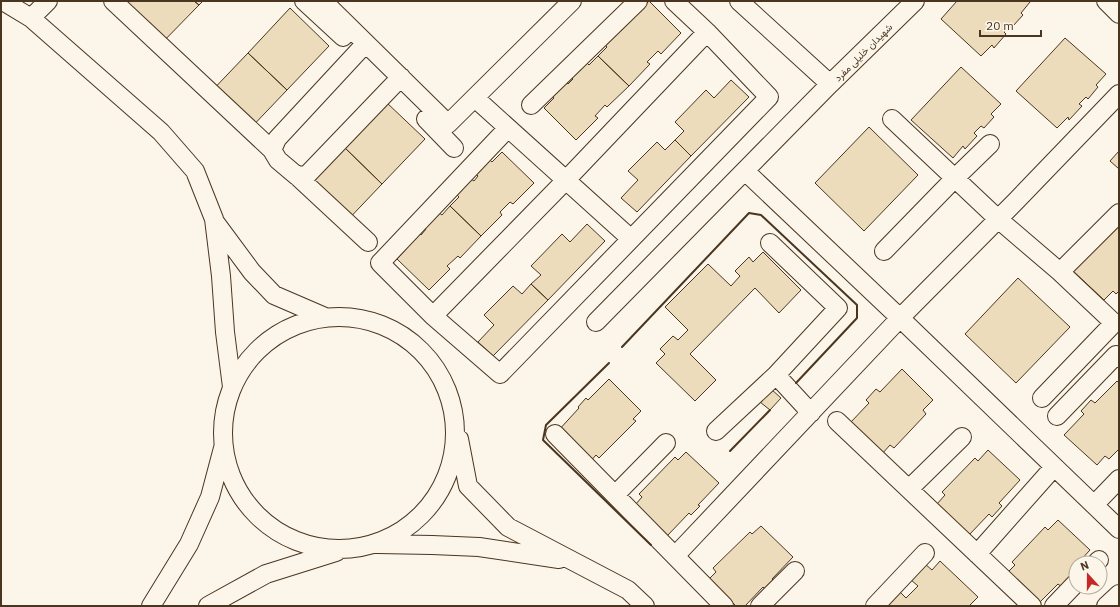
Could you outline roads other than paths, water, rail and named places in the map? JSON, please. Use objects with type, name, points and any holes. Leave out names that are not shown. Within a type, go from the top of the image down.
[{"type":"street","points":[[3,1],[31,18],[161,132],[195,171],[214,219],[252,272],[274,295],[325,317]]},
{"type":"street","points":[[31,18],[48,1]]},
{"type":"street","points":[[113,1],[272,150],[278,160],[368,242]]},
{"type":"street","points":[[304,1],[363,47]]},
{"type":"street","points":[[323,1],[363,47],[397,81],[454,148]]},
{"type":"street","points":[[397,81],[448,124],[572,1]]},
{"type":"street","points":[[531,106],[638,1]]},
{"type":"street","points":[[508,128],[380,263],[433,316],[500,374],[630,238],[769,97],[707,32],[674,1]]},
{"type":"street","name":"شهیدان خلیلی مفرد","points":[[739,1],[830,84],[915,1]]},
{"type":"street","points":[[1106,1],[1119,14]]},
{"type":"street","points":[[433,316],[566,180],[707,32]]},
{"type":"street","points":[[272,150],[277,139],[363,47]]},
{"type":"street","points":[[297,176],[308,175],[397,81]]},
{"type":"street","points":[[596,322],[830,84]]},
{"type":"street","points":[[675,556],[900,318],[1119,94]]},
{"type":"street","points":[[475,98],[630,238]]},
{"type":"street","points":[[892,119],[998,219],[1060,272],[1114,323],[1042,398]]},
{"type":"street","points":[[884,251],[990,144]]},
{"type":"street","points":[[745,172],[900,318],[1119,529]]},
{"type":"street","points":[[1060,272],[1119,213]]},
{"type":"street","points":[[214,219],[232,387]]},
{"type":"street","points":[[716,431],[776,375],[838,308],[770,243]]},
{"type":"street","points":[[344,550],[315,547],[287,538],[263,522],[244,501],[230,475],[223,447],[223,417],[232,387],[247,362],[269,340],[296,325],[325,317],[361,318],[396,331],[419,348],[445,383],[455,418],[468,486],[508,526],[628,590],[645,606]]},
{"type":"street","points":[[1057,416],[1116,355],[1119,358]]},
{"type":"street","points":[[776,375],[811,413]]},
{"type":"street","points":[[373,544],[403,531],[427,509],[445,482],[455,450],[455,418]]},
{"type":"street","points":[[837,422],[1032,606]]},
{"type":"street","points":[[555,434],[724,606]]},
{"type":"street","points":[[909,489],[962,437]]},
{"type":"street","points":[[615,495],[666,443]]},
{"type":"street","points":[[151,606],[189,544],[210,498],[223,447]]},
{"type":"street","points":[[977,554],[1054,467]]},
{"type":"street","points":[[1094,505],[1119,479]]},
{"type":"street","points":[[208,606],[266,574],[344,550],[373,544],[432,544],[479,547],[572,560]]},
{"type":"street","points":[[875,606],[924,553]]},
{"type":"street","points":[[760,606],[794,571]]},
{"type":"street","points":[[1054,606],[1068,591]]},
{"type":"street","points":[[1106,606],[1119,594]]}]
